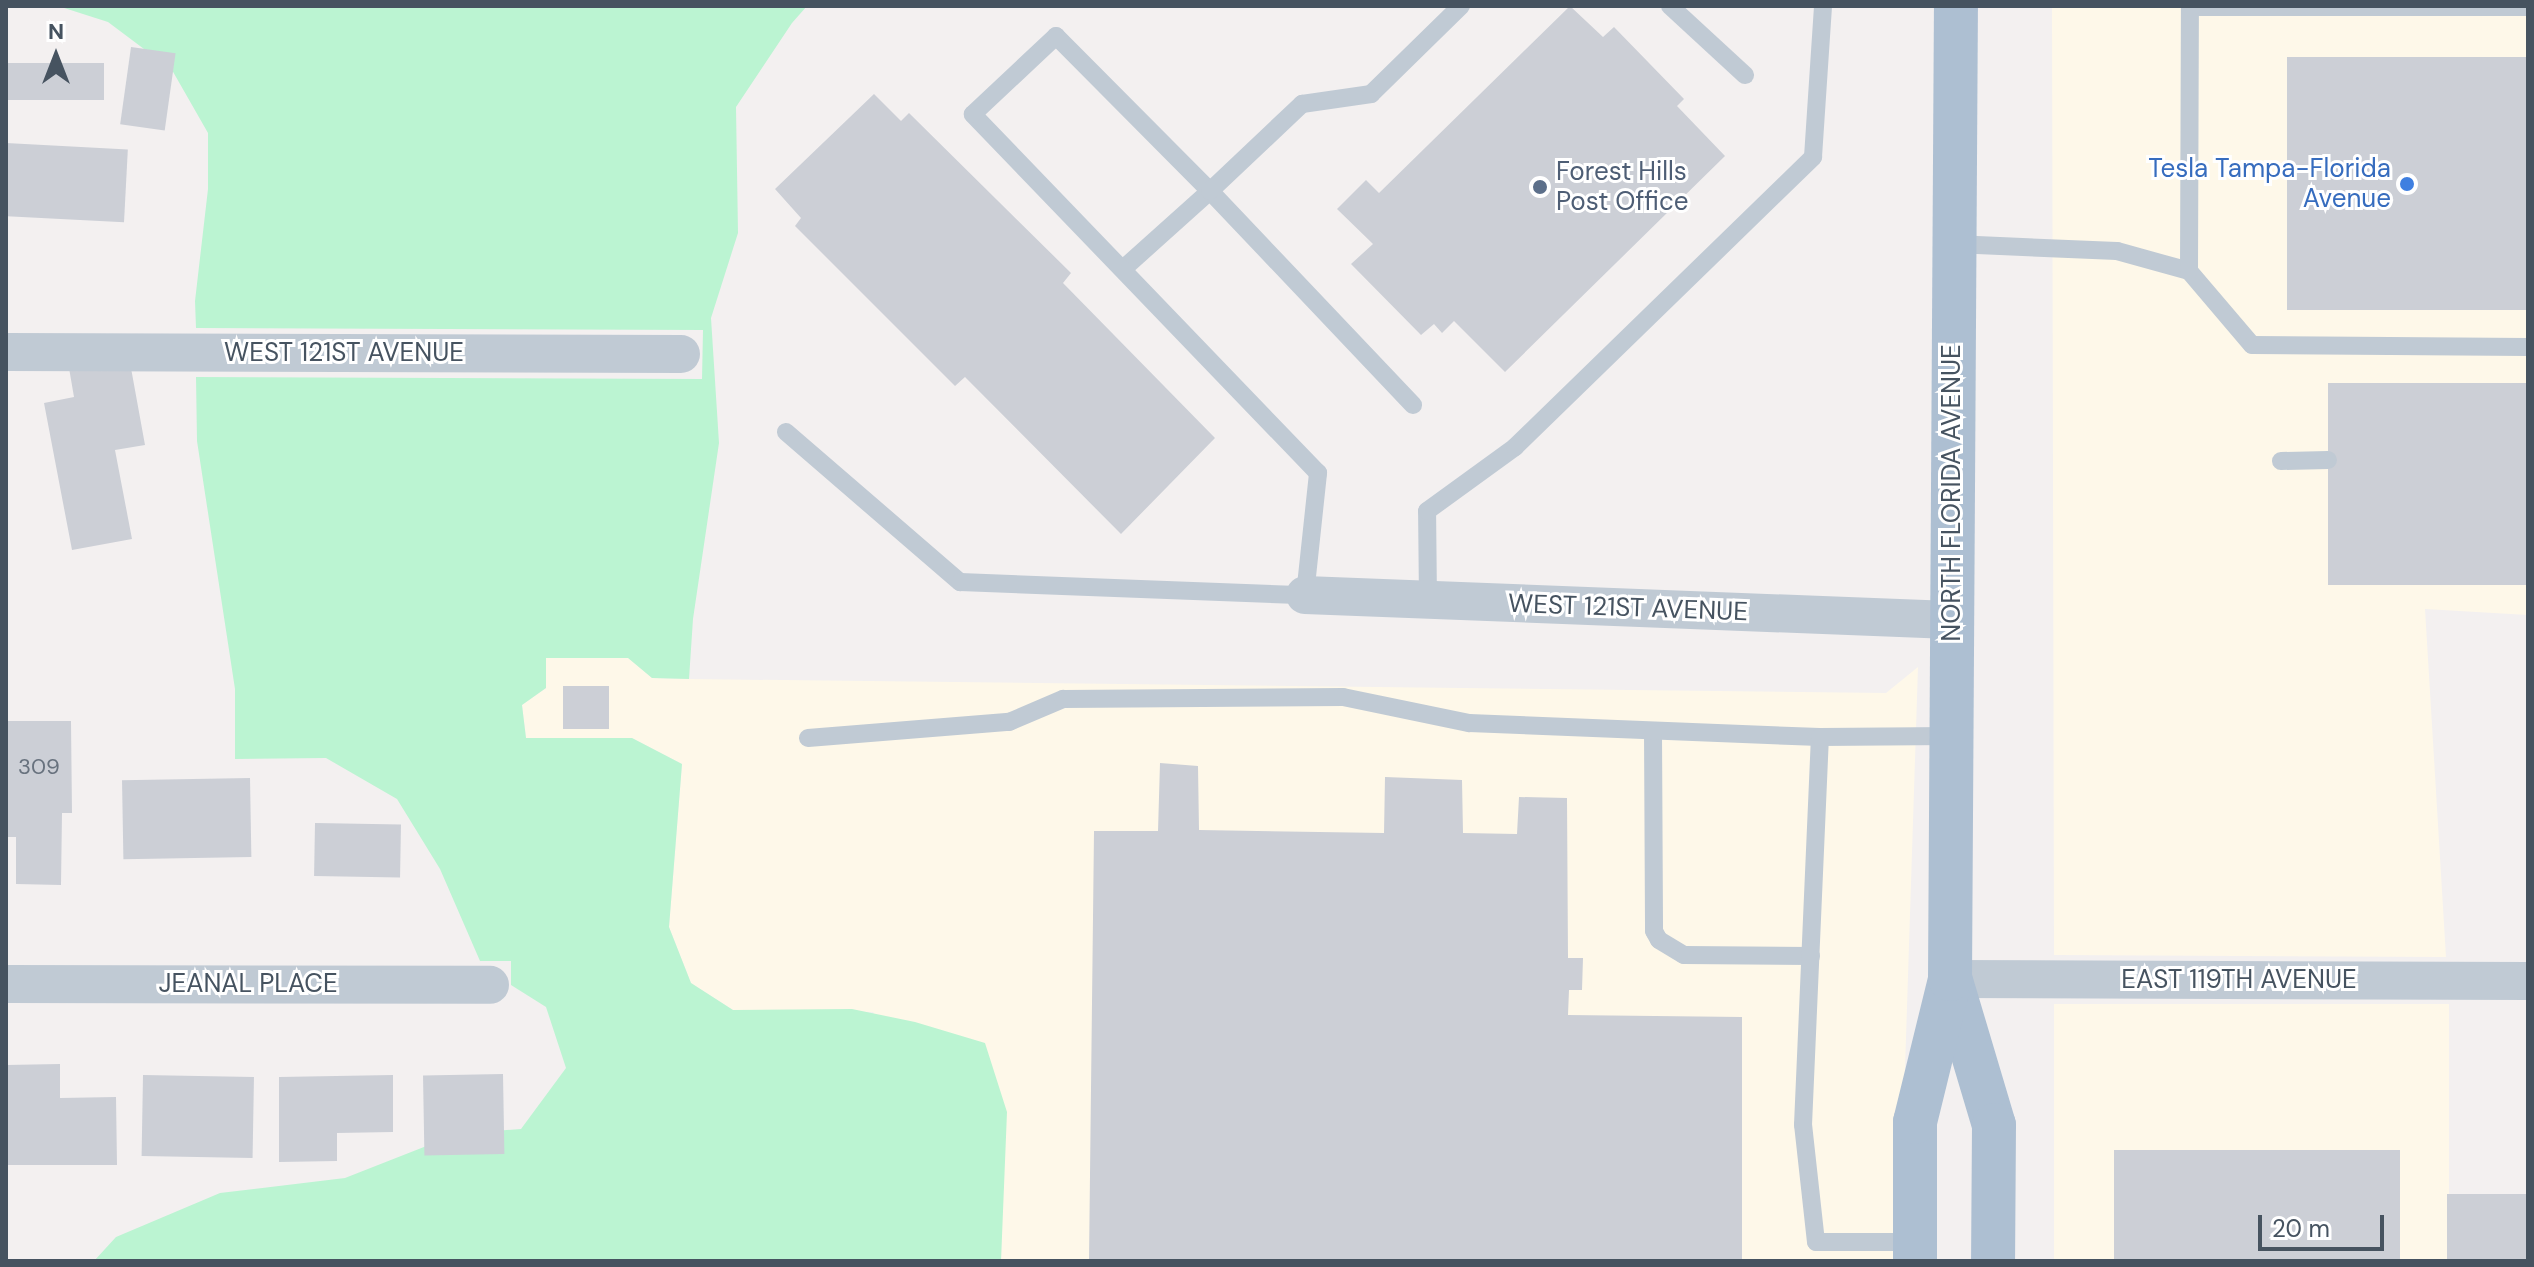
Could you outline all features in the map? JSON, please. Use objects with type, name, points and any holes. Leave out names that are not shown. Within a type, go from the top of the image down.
[{"type":"main road","name":"NORTH FLORIDA AVENUE","points":[[1915,1252],[1915,1122],[1950,979],[1956,6]]},
{"type":"main road","name":"NORTH FLORIDA AVENUE","points":[[1950,979],[1994,1125],[1993,1261]]},
{"type":"street","name":"WEST 121ST AVENUE","points":[[6,352],[681,354]]},
{"type":"street","name":"WEST 121ST AVENUE","points":[[1305,595],[1951,620]]},
{"type":"street","name":"EAST 119TH AVENUE","points":[[1950,979],[2528,981]]},
{"type":"street","name":"JEANAL PLACE","points":[[6,984],[490,985]]},
{"type":"lane","points":[[1123,269],[1302,104],[1371,94],[1461,6]]},
{"type":"lane","points":[[1670,6],[1745,75]]},
{"type":"lane","points":[[1428,600],[1427,511],[1515,447],[1813,157],[1823,6]]},
{"type":"lane","points":[[2189,271],[2190,7],[2528,7]]},
{"type":"lane","points":[[786,432],[960,582],[1305,595],[1318,473],[973,114],[1056,36],[1210,191],[1413,405]]},
{"type":"lane","points":[[1954,244],[2117,251],[2189,271],[2252,345],[2528,347]]},
{"type":"lane","points":[[2281,461],[2328,460]]},
{"type":"lane","points":[[808,738],[1009,722],[1063,699],[1327,697],[1469,723],[1820,737],[1950,736]]},
{"type":"lane","points":[[1653,732],[1654,931],[1659,940],[1684,955],[1811,956]]},
{"type":"lane","points":[[1820,737],[1803,1125],[1816,1242],[1915,1252]]},
{"type":"shaded area","points":[[2052,6],[2528,6],[2528,615],[2425,609],[2446,957],[2054,955]]},
{"type":"shaded area","points":[[546,658],[629,658],[652,678],[689,679],[1886,693],[1918,667],[1905,1069],[1894,1261],[1001,1261],[1002,1210],[873,1012],[733,1010],[691,983],[669,927],[682,764],[632,738],[526,738],[522,705],[546,688]]},
{"type":"shaded area","points":[[2054,1004],[2449,1004],[2449,1261],[2054,1261]]},
{"type":"green space","points":[[58,6],[807,6],[792,23],[736,107],[738,233],[711,318],[719,443],[693,619],[689,679],[652,678],[628,658],[546,658],[546,688],[522,705],[526,738],[632,738],[682,764],[669,927],[691,983],[733,1010],[852,1009],[915,1022],[985,1043],[1007,1112],[1001,1261],[94,1261],[116,1237],[220,1193],[345,1178],[457,1134],[521,1129],[566,1068],[546,1007],[511,985],[511,961],[480,961],[440,869],[397,799],[326,758],[235,759],[235,689],[197,441],[196,377],[702,379],[703,330],[196,328],[195,301],[208,189],[208,133],[172,70],[108,22]]},
{"type":"building","name":"Forest Hills Post Office","points":[[1570,6],[1603,37],[1614,27],[1684,99],[1677,106],[1725,156],[1505,372],[1454,321],[1442,333],[1434,324],[1421,335],[1351,264],[1373,244],[1337,209],[1366,180],[1379,193]]},
{"type":"building","points":[[131,47],[176,53],[165,131],[120,124]]},
{"type":"building","name":"Tesla Tampa-Florida Avenue","points":[[2287,57],[2528,57],[2528,310],[2287,310]]},
{"type":"building","points":[[6,63],[104,63],[104,100],[6,100]]},
{"type":"building","points":[[874,94],[901,121],[909,113],[1071,273],[1063,283],[1215,438],[1121,534],[965,377],[955,386],[795,226],[801,218],[775,189]]},
{"type":"building","points":[[6,143],[128,149],[124,222],[6,216]]},
{"type":"building","points":[[129,357],[145,445],[115,450],[132,539],[72,550],[44,403],[74,397],[69,368]]},
{"type":"building","points":[[2328,383],[2528,383],[2528,585],[2328,585]]},
{"type":"building","points":[[563,686],[609,686],[609,729],[563,729]]},
{"type":"building","points":[[6,721],[71,721],[72,813],[62,813],[61,885],[16,884],[16,837],[6,837]]},
{"type":"building","points":[[1160,763],[1198,766],[1199,830],[1384,833],[1385,777],[1462,780],[1463,833],[1517,834],[1519,797],[1567,798],[1568,958],[1583,958],[1582,990],[1569,990],[1568,1015],[1742,1017],[1742,1261],[1089,1261],[1094,831],[1158,831]]},
{"type":"building","points":[[250,778],[251,857],[123,859],[122,780]]},
{"type":"building","points":[[315,823],[401,825],[400,877],[314,876]]},
{"type":"building","points":[[60,1064],[60,1098],[116,1097],[117,1165],[6,1165],[6,1065]]},
{"type":"building","points":[[503,1074],[504,1154],[424,1155],[423,1075]]},
{"type":"building","points":[[143,1075],[254,1077],[253,1158],[142,1156]]},
{"type":"building","points":[[393,1075],[393,1132],[337,1133],[337,1161],[279,1162],[279,1077]]},
{"type":"building","points":[[2114,1150],[2400,1150],[2400,1261],[2114,1261]]},
{"type":"building","points":[[2447,1194],[2528,1194],[2528,1261],[2447,1261]]},
{"type":"place","name":"Tesla Tampa-Florida Avenue","points":[[2407,184]]},
{"type":"place","name":"Forest Hills Post Office","points":[[1540,187]]}]
